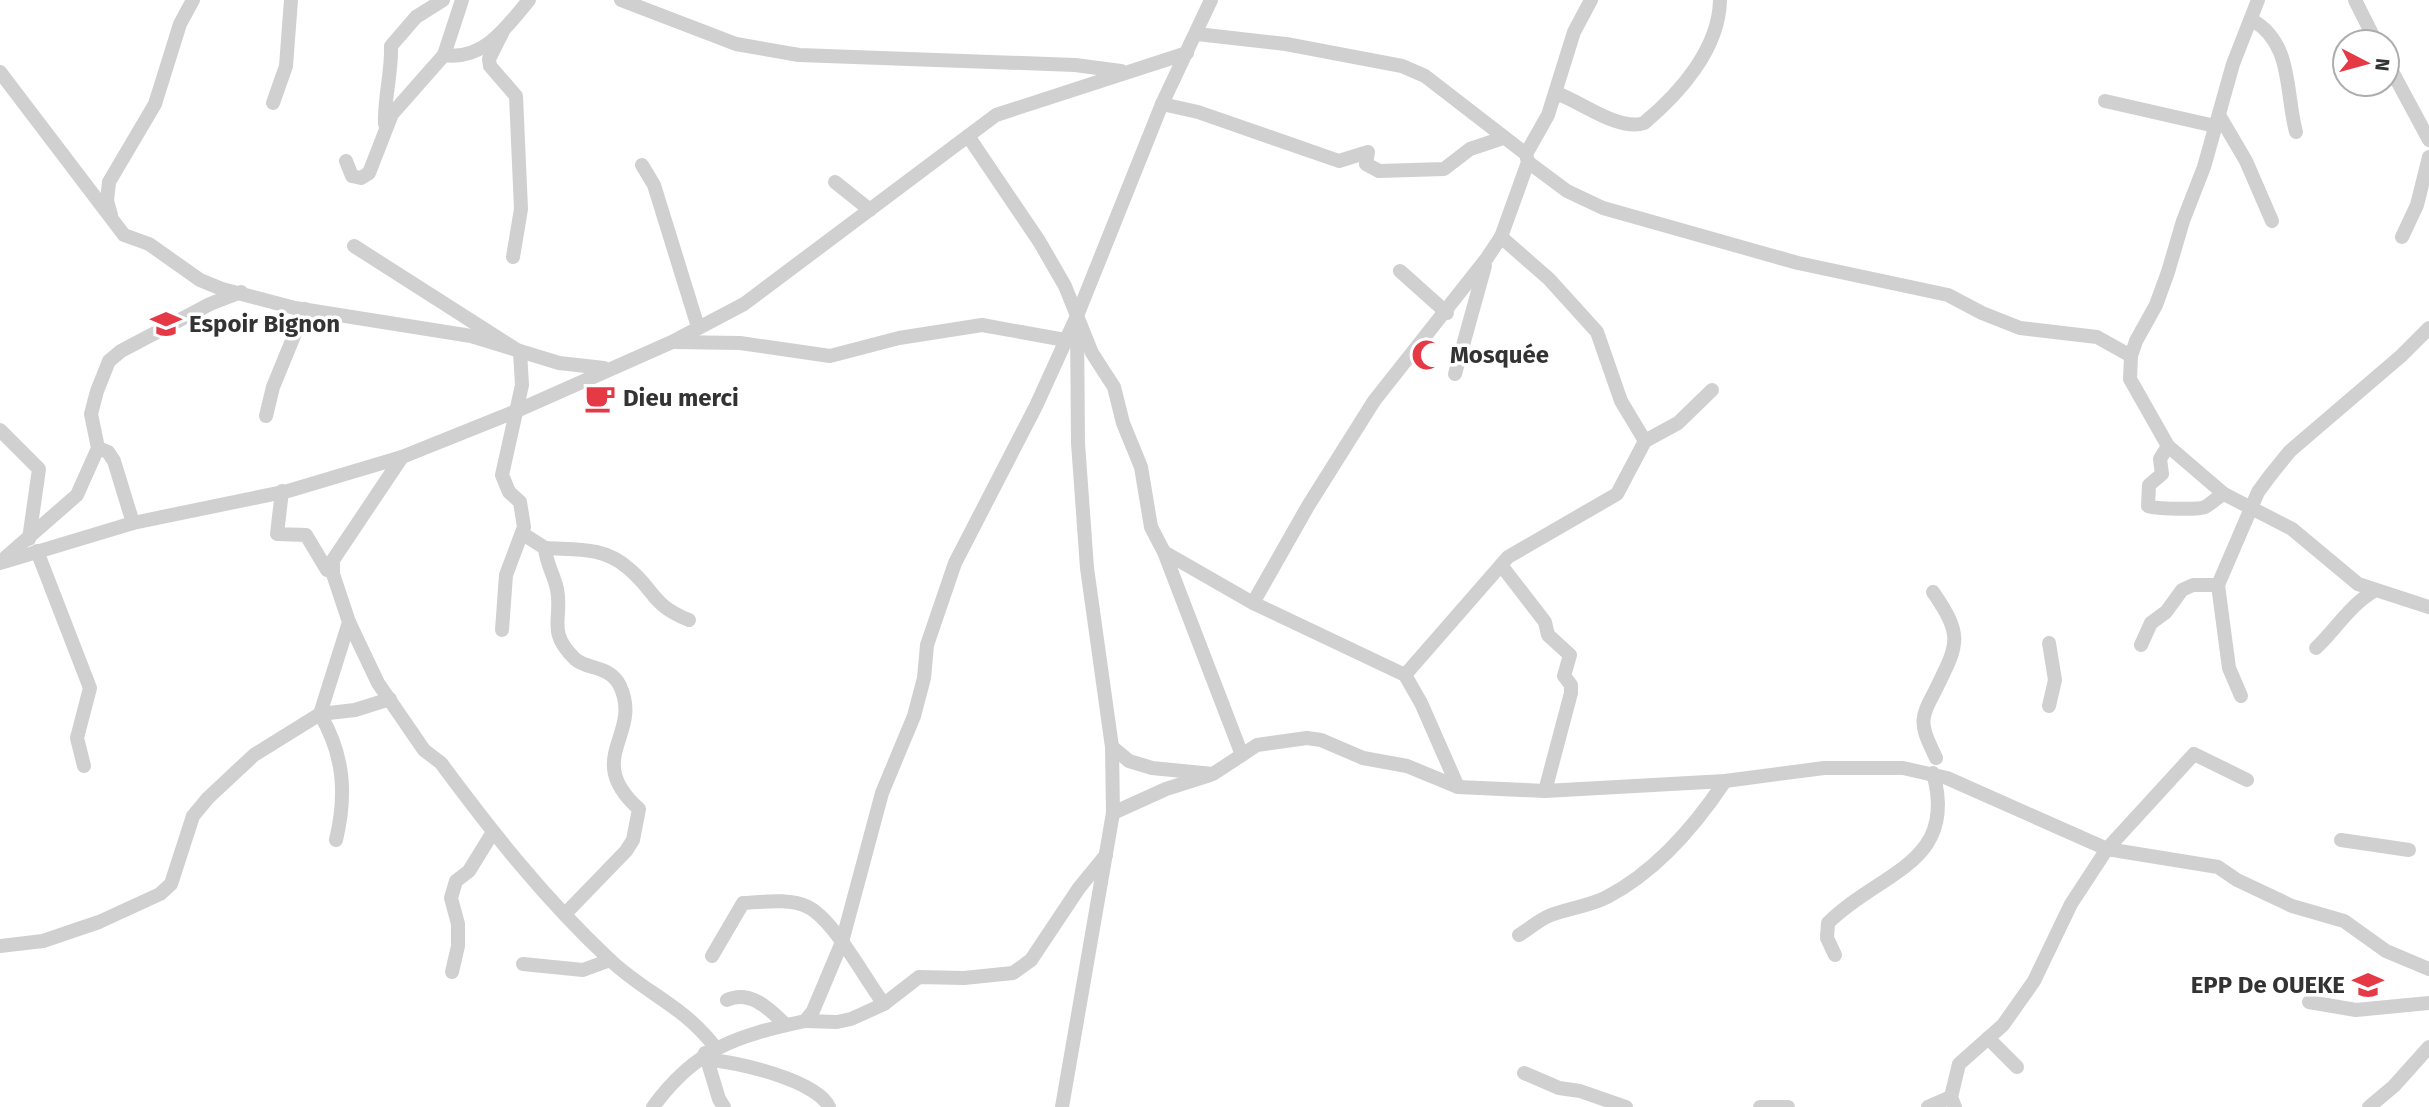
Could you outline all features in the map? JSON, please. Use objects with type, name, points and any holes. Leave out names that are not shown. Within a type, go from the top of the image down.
[{"type":"street","points":[[124,235],[107,201],[109,183],[155,104],[180,23],[193,0]]},
{"type":"street","points":[[273,103],[286,66],[291,0]]},
{"type":"street","points":[[346,161],[352,176],[361,178],[369,173],[380,151],[385,128],[386,90],[392,70],[391,47],[416,17],[443,0]]},
{"type":"street","points":[[385,128],[392,114],[444,55],[462,0]]},
{"type":"street","points":[[513,257],[522,209],[516,96],[490,66],[489,59],[503,31],[529,0]]},
{"type":"street","points":[[621,0],[736,44],[799,55],[1074,65],[1125,71]]},
{"type":"street","points":[[660,0],[665,18]]},
{"type":"street","points":[[805,1021],[813,1011],[842,942],[882,793],[914,716],[924,678],[927,645],[955,563],[1036,406],[1077,316],[1162,104],[1211,0]]},
{"type":"street","points":[[1548,115],[1574,32],[1591,0]]},
{"type":"street","points":[[1253,603],[1308,506],[1374,401],[1447,313],[1501,237],[1527,158],[1556,93],[1577,100],[1614,122],[1634,125],[1644,123],[1694,72],[1716,27],[1720,0]]},
{"type":"street","points":[[2258,0],[2233,64],[2168,272],[2131,356],[2130,379],[2168,446],[2224,494],[2292,529],[2342,572],[2374,591],[2429,607]]},
{"type":"street","points":[[2356,0],[2369,28]]},
{"type":"street","points":[[2252,20],[2263,26],[2280,47],[2296,132]]},
{"type":"street","points":[[444,55],[467,56],[503,31]]},
{"type":"street","points":[[1197,34],[1286,44],[1402,66],[1425,76],[1567,191],[1632,218],[1722,239],[1798,263],[1948,295],[1982,313],[2020,328],[2046,333],[2077,332],[2097,337],[2131,356]]},
{"type":"street","points":[[0,562],[33,545],[282,491],[402,457],[514,412],[607,368],[672,342],[762,291],[996,115],[1187,53]]},
{"type":"street","points":[[0,72],[124,235],[149,244],[200,280],[222,289],[305,309],[471,336],[520,352],[582,367],[607,368]]},
{"type":"street","points":[[2401,88],[2429,140]]},
{"type":"street","points":[[2105,101],[2217,120],[2246,161],[2272,221]]},
{"type":"street","points":[[1162,104],[1198,112],[1339,161],[1368,152],[1366,164],[1379,171],[1444,169],[1470,149],[1503,138]]},
{"type":"street","points":[[968,136],[1039,241],[1065,286],[1092,353],[1114,387],[1123,423],[1141,467],[1152,527],[1164,551],[1242,755]]},
{"type":"street","points":[[2402,237],[2417,205],[2429,157]]},
{"type":"street","points":[[642,165],[654,185],[698,327]]},
{"type":"street","points":[[835,182],[870,209]]},
{"type":"street","points":[[1501,237],[1549,279],[1597,332],[1621,401],[1645,441]]},
{"type":"street","points":[[354,246],[520,352],[523,374],[502,475],[509,492],[520,502],[524,514],[523,534],[506,575],[502,630]]},
{"type":"street","points":[[1455,374],[1488,258]]},
{"type":"street","points":[[1400,271],[1447,313]]},
{"type":"street","points":[[33,545],[76,495],[99,448],[91,414],[109,361],[121,351],[209,304],[242,292]]},
{"type":"street","points":[[266,416],[273,387],[305,309]]},
{"type":"street","points":[[465,315],[471,336]]},
{"type":"street","points":[[1062,1107],[1090,938],[1109,851],[1113,813],[1112,747],[1087,568],[1078,443],[1077,316]]},
{"type":"street","points":[[672,342],[740,343],[830,356],[899,338],[982,325],[1065,340]]},
{"type":"street","points":[[2241,696],[2229,668],[2218,585],[2258,492],[2290,451],[2401,356],[2429,328]]},
{"type":"street","points":[[1405,675],[1501,565],[1518,550],[1594,510],[1617,494],[1645,441],[1678,424],[1712,390]]},
{"type":"street","points":[[0,430],[39,469],[33,545],[89,688],[78,738],[84,766]]},
{"type":"street","points":[[2168,446],[2160,459],[2162,474],[2149,485],[2148,506],[2156,510],[2206,507],[2224,494]]},
{"type":"street","points":[[99,448],[108,452],[114,461],[133,523]]},
{"type":"street","points":[[402,457],[333,560],[333,574],[349,622],[377,683],[424,750],[441,762],[493,832],[565,914],[610,960],[681,1010],[709,1053],[719,1099],[725,1107]]},
{"type":"street","points":[[282,491],[278,534],[306,535],[327,570]]},
{"type":"street","points":[[523,534],[545,548],[578,547],[619,562],[627,567],[663,608],[690,620]]},
{"type":"street","points":[[545,548],[558,592],[555,628],[562,642],[577,661],[599,667],[619,683],[625,706],[612,771],[620,792],[639,809],[639,823],[626,851],[565,914]]},
{"type":"street","points":[[1164,551],[1253,603],[1405,675],[1421,703],[1458,787]]},
{"type":"street","points":[[1501,565],[1545,622],[1548,635],[1570,655],[1564,676],[1571,685],[1572,693],[1545,791]]},
{"type":"street","points":[[2141,645],[2151,623],[2165,612],[2182,590],[2193,585],[2218,585]]},
{"type":"street","points":[[2316,648],[2339,626],[2356,601],[2374,591]]},
{"type":"street","points":[[1933,592],[1949,617],[1956,636],[1954,650],[1923,717],[1936,758]]},
{"type":"street","points":[[336,840],[344,801],[344,786],[333,737],[320,714],[349,622]]},
{"type":"street","points":[[2049,643],[2055,680],[2049,706]]},
{"type":"street","points":[[0,946],[43,941],[99,922],[160,894],[171,884],[193,816],[208,798],[254,755],[320,714],[355,710],[390,699]]},
{"type":"street","points":[[1113,813],[1166,789],[1213,774],[1256,746],[1307,738],[1321,740],[1363,758],[1407,766],[1458,787],[1545,791],[1726,781],[1824,768],[1903,768],[1933,773],[2107,849],[2218,867],[2237,880],[2291,906],[2344,921],[2386,951],[2429,968]]},
{"type":"street","points":[[1112,747],[1129,761],[1152,768],[1213,774]]},
{"type":"street","points":[[1928,1107],[1953,1102],[1959,1064],[2003,1025],[2034,981],[2071,904],[2107,849],[2194,754],[2247,780]]},
{"type":"street","points":[[1835,955],[1826,938],[1828,923],[1922,853],[1934,834],[1940,808],[1933,773]]},
{"type":"street","points":[[1519,935],[1549,916],[1605,898],[1625,887],[1672,848],[1699,819],[1726,781]]},
{"type":"street","points":[[452,972],[458,924],[451,898],[456,881],[469,871],[493,832]]},
{"type":"street","points":[[2341,840],[2409,850]]},
{"type":"street","points":[[653,1107],[683,1070],[709,1053],[786,1025],[805,1021],[837,1023],[884,1004],[919,977],[1013,973],[1025,965],[1109,851]]},
{"type":"street","points":[[712,956],[743,903],[793,902],[808,907],[842,942],[884,1004]]},
{"type":"street","points":[[523,964],[587,970],[610,960]]},
{"type":"street","points":[[727,1000],[740,996],[758,1001],[786,1025]]},
{"type":"street","points":[[2309,1003],[2356,1010],[2429,1003]]},
{"type":"street","points":[[1988,1038],[2017,1067]]},
{"type":"street","points":[[2369,1107],[2394,1086],[2429,1047]]},
{"type":"street","points":[[709,1053],[819,1093],[829,1107]]},
{"type":"street","points":[[1524,1073],[1559,1088],[1580,1091],[1626,1107]]},
{"type":"street","points":[[1760,1107],[1788,1107]]},
{"type":"place","name":"Espoir Bignon","points":[[166,324]]},
{"type":"place","name":"Mosquée","points":[[1427,355]]},
{"type":"place","name":"Dieu merci","points":[[600,398]]},
{"type":"place","name":"EPP De OUEKE","points":[[2368,985]]}]
